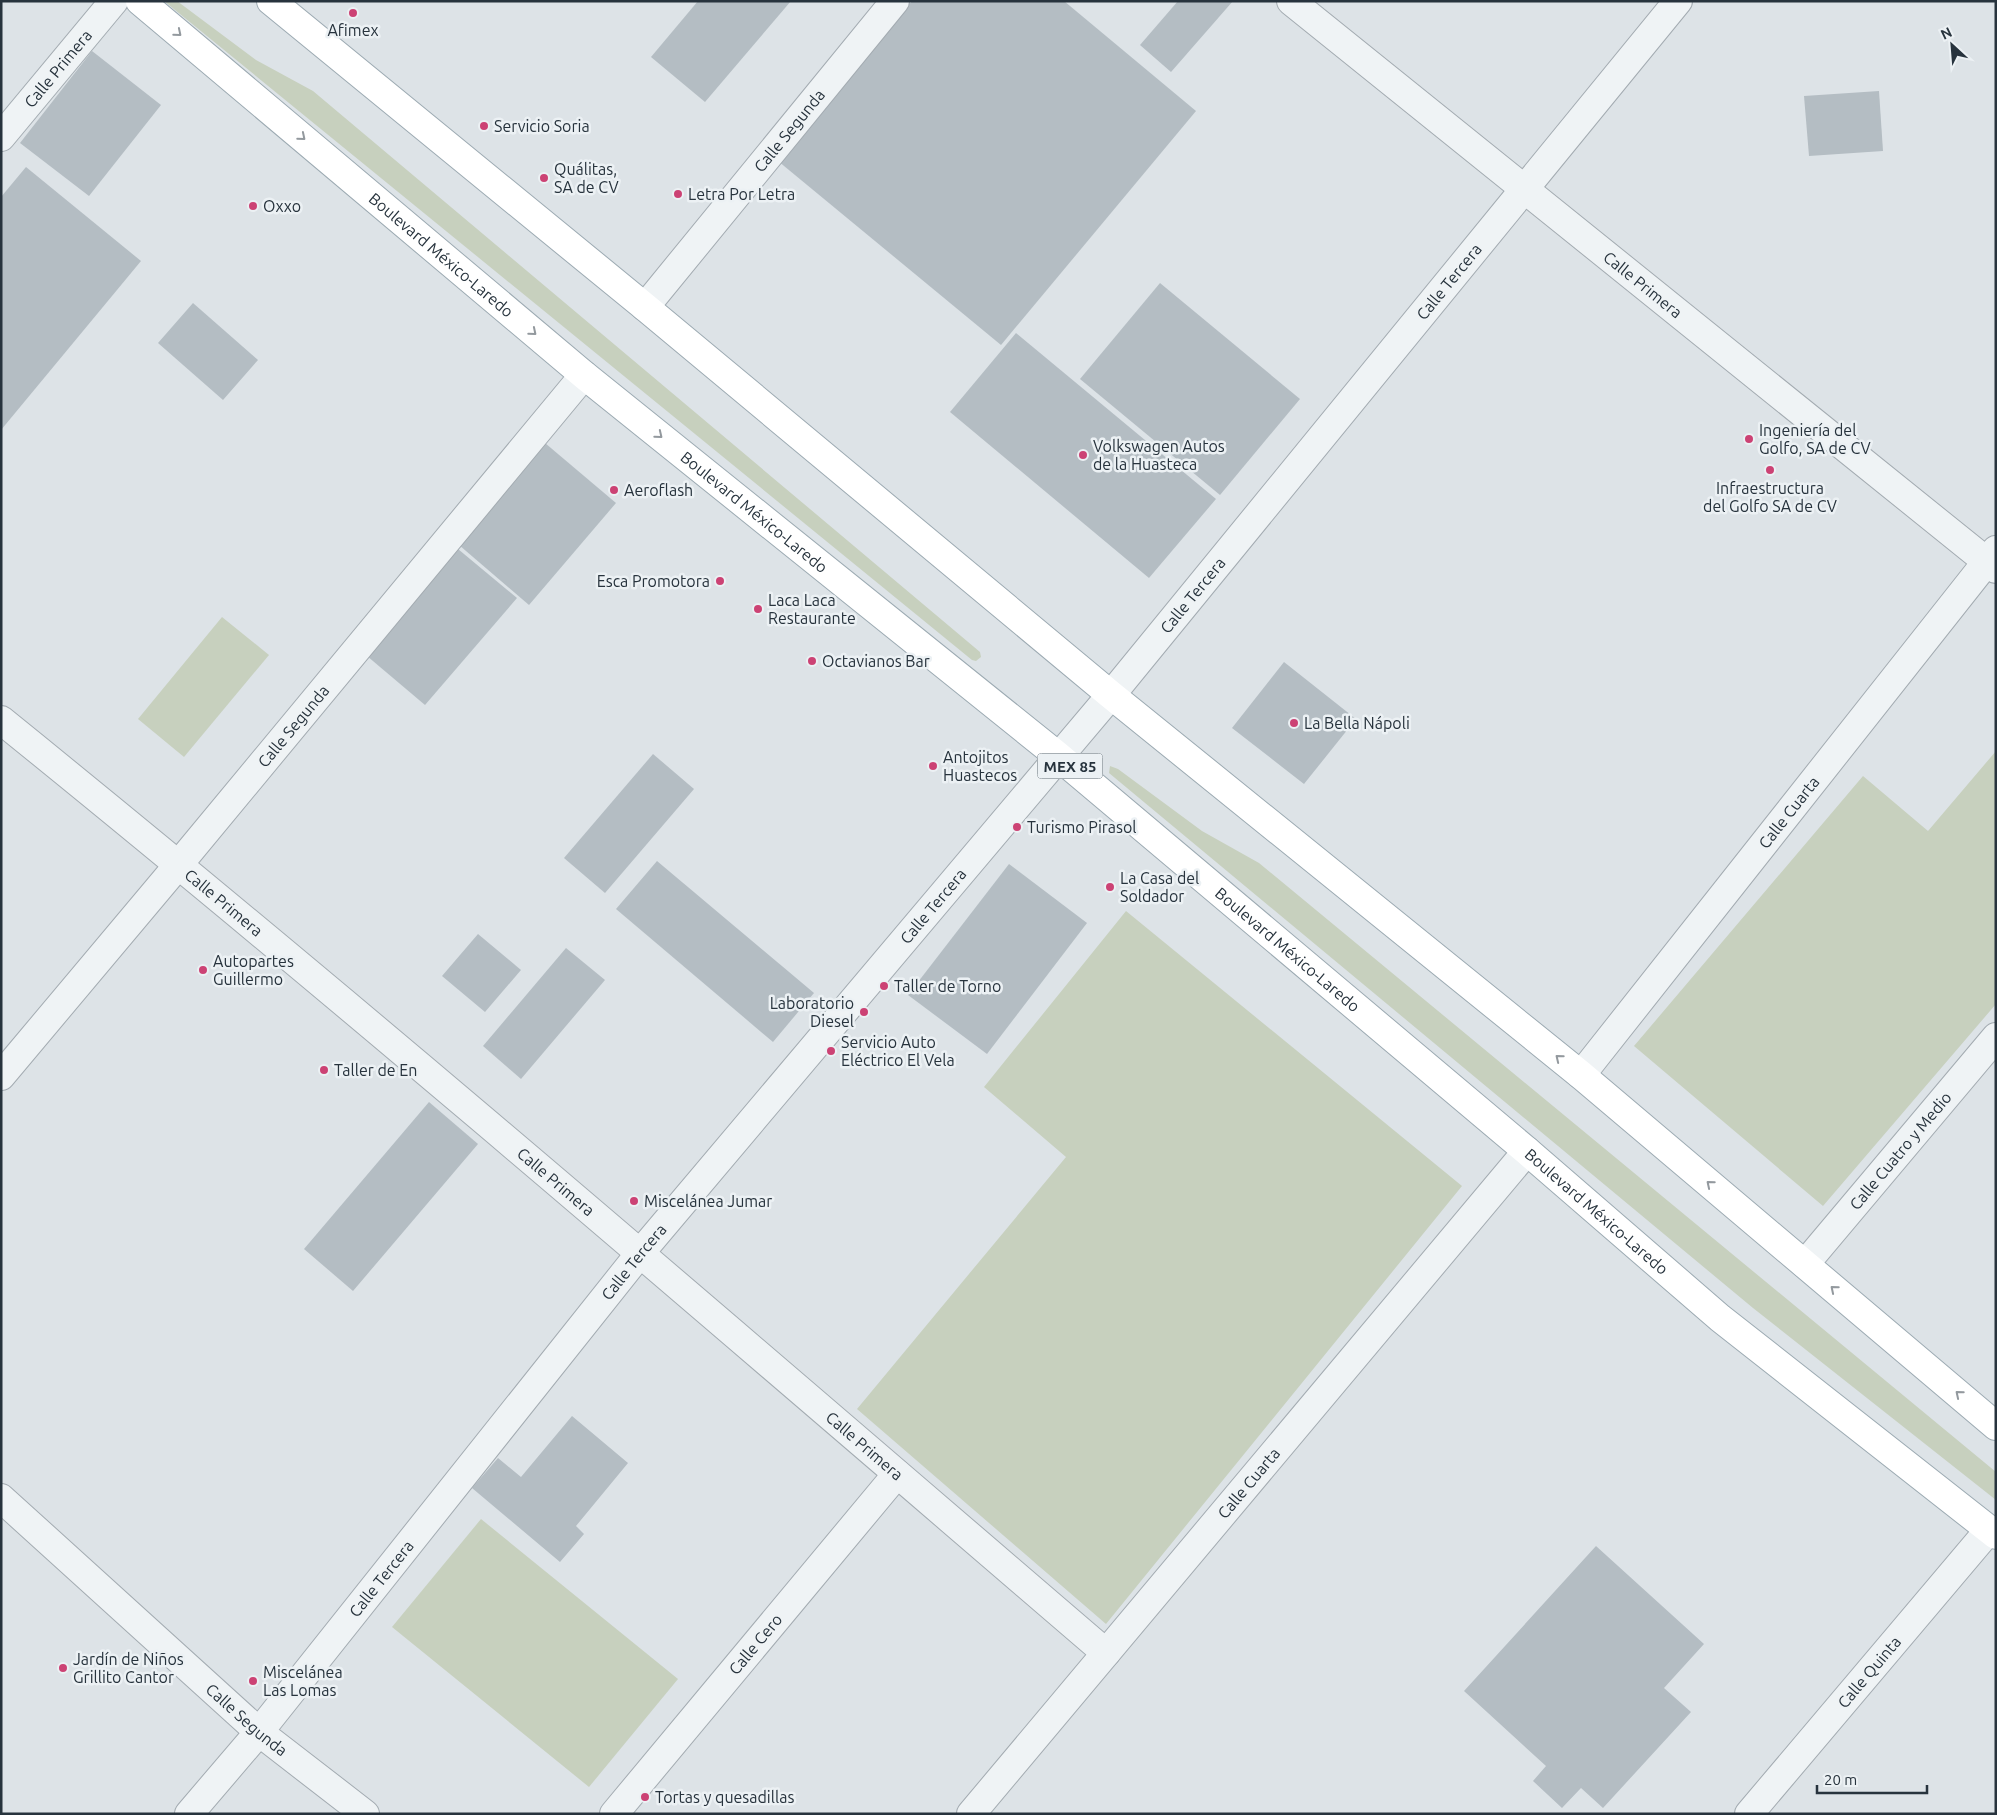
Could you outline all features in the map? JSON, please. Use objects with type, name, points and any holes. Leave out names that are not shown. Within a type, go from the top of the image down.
[{"type":"main road","name":"Boulevard México-Laredo","points":[[140,1],[584,375],[1058,756],[1527,1151],[1720,1318],[1992,1533]]},
{"type":"main road","points":[[270,1],[645,307],[1111,695],[1581,1075],[1996,1426]]},
{"type":"street","name":"Calle Primera","points":[[1,137],[114,1]]},
{"type":"street","name":"Calle Segunda","points":[[645,307],[895,1]]},
{"type":"street","name":"Calle Primera","points":[[1291,1],[1524,189],[1993,560]]},
{"type":"street","name":"Calle Tercera","points":[[189,1814],[259,1732],[641,1252],[1111,695],[1678,1]]},
{"type":"street","name":"Calle Segunda","points":[[1,1076],[584,375]]},
{"type":"street","name":"Calle Cuarta","points":[[1581,1075],[1993,560]]},
{"type":"street","name":"Calle Primera","points":[[1,720],[179,864],[641,1252],[1106,1652]]},
{"type":"street","name":"Calle Cuatro y Medio","points":[[1805,1264],[1996,1037]]},
{"type":"street","name":"Calle Cuarta","points":[[970,1814],[1527,1151]]},
{"type":"street","name":"Calle Cero","points":[[614,1814],[897,1474]]},
{"type":"street","name":"Calle Segunda","points":[[1,1498],[259,1732],[365,1814]]},
{"type":"street","name":"Calle Quinta","points":[[1749,1814],[1992,1533]]},
{"type":"green space","points":[[164,1],[177,1],[256,60],[313,91],[980,652],[981,657],[976,661],[972,660]]},
{"type":"green space","points":[[222,617],[269,655],[184,757],[138,719]]},
{"type":"green space","points":[[1996,751],[1996,1004],[1823,1206],[1634,1046],[1863,776],[1928,831]]},
{"type":"green space","points":[[1110,766],[1118,769],[1202,831],[1259,863],[1996,1472],[1996,1500],[1753,1308],[1109,773]]},
{"type":"green space","points":[[1126,911],[1462,1186],[1106,1624],[857,1409],[1066,1157],[984,1087]]},
{"type":"green space","points":[[481,1519],[678,1679],[589,1787],[392,1627]]},
{"type":"building","points":[[698,1],[791,1],[705,102],[651,57]]},
{"type":"building","points":[[912,1],[1064,1],[1196,111],[1001,345],[778,161]]},
{"type":"building","points":[[1178,1],[1233,1],[1171,72],[1140,45]]},
{"type":"building","points":[[92,51],[161,105],[89,196],[20,143]]},
{"type":"building","points":[[1879,91],[1883,151],[1809,156],[1804,96]]},
{"type":"building","points":[[26,167],[141,261],[1,430],[1,197]]},
{"type":"building","points":[[1160,283],[1300,399],[1220,495],[1080,379]]},
{"type":"building","points":[[193,303],[258,360],[223,400],[158,343]]},
{"type":"building","name":"Volkswagen Autos de la Huasteca","points":[[1016,333],[1216,499],[1149,578],[950,412]]},
{"type":"building","points":[[545,443],[616,503],[529,605],[459,545]]},
{"type":"building","points":[[458,549],[517,598],[425,705],[367,656]]},
{"type":"building","name":"La Bella Nápoli","points":[[1284,662],[1356,719],[1304,784],[1232,728]]},
{"type":"building","points":[[653,754],[694,789],[605,893],[564,858]]},
{"type":"building","points":[[657,861],[814,993],[773,1042],[616,909]]},
{"type":"building","points":[[1009,864],[1087,923],[987,1054],[908,995]]},
{"type":"building","points":[[478,934],[521,970],[485,1012],[442,976]]},
{"type":"building","points":[[566,948],[605,980],[521,1079],[483,1046]]},
{"type":"building","points":[[429,1102],[478,1144],[353,1291],[304,1249]]},
{"type":"building","points":[[572,1416],[628,1463],[576,1526],[584,1534],[560,1562],[472,1488],[498,1458],[521,1477]]},
{"type":"building","points":[[1596,1546],[1704,1644],[1664,1688],[1691,1712],[1603,1808],[1581,1788],[1562,1808],[1533,1781],[1546,1766],[1464,1691]]},
{"type":"place","name":"Afimex","points":[[353,13]]},
{"type":"place","name":"Servicio Soria","points":[[484,126]]},
{"type":"place","name":"Quálitas, SA de CV","points":[[544,178]]},
{"type":"place","name":"Letra Por Letra","points":[[678,194]]},
{"type":"place","name":"Oxxo","points":[[253,206]]},
{"type":"place","name":"Ingeniería del Golfo, SA de CV","points":[[1749,439]]},
{"type":"place","name":"Volkswagen Autos de la Huasteca","points":[[1083,455]]},
{"type":"place","name":"Infraestructura del Golfo SA de CV","points":[[1770,470]]},
{"type":"place","name":"Aeroflash","points":[[614,490]]},
{"type":"place","name":"Esca Promotora","points":[[720,581]]},
{"type":"place","name":"Laca Laca Restaurante","points":[[758,609]]},
{"type":"place","name":"Octavianos Bar","points":[[812,661]]},
{"type":"place","name":"La Bella Nápoli","points":[[1294,723]]},
{"type":"place","name":"Antojitos Huastecos","points":[[933,766]]},
{"type":"place","name":"Turismo Pirasol","points":[[1017,827]]},
{"type":"place","name":"La Casa del Soldador","points":[[1110,887]]},
{"type":"place","name":"Autopartes Guillermo","points":[[203,970]]},
{"type":"place","name":"Taller de Torno","points":[[884,986]]},
{"type":"place","name":"Laboratorio Diesel","points":[[864,1012]]},
{"type":"place","name":"Servicio Auto Eléctrico El Vela","points":[[831,1051]]},
{"type":"place","name":"Taller de En","points":[[324,1070]]},
{"type":"place","name":"Miscelánea Jumar","points":[[634,1201]]},
{"type":"place","name":"Jardín de Niños Grillito Cantor","points":[[63,1668]]},
{"type":"place","name":"Miscelánea Las Lomas","points":[[253,1681]]},
{"type":"place","name":"Tortas y quesadillas","points":[[645,1797]]}]
